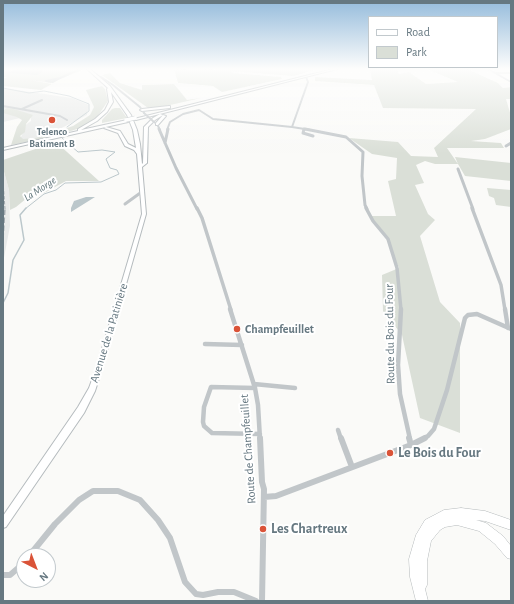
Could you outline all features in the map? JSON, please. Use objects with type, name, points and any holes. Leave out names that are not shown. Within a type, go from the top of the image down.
[{"type":"highway","points":[[422,598],[416,578],[416,553],[423,533],[434,520],[452,513],[466,513],[485,516],[511,525]]},
{"type":"highway","points":[[422,598],[421,568],[426,539],[433,530],[445,522],[457,520],[482,527],[499,540],[511,554]]},
{"type":"main road","points":[[46,139],[73,132],[87,126],[102,116],[110,104],[111,97]]},
{"type":"main road","points":[[114,97],[117,104]]},
{"type":"main road","points":[[142,110],[218,97]]},
{"type":"main road","points":[[76,134],[218,97]]},
{"type":"main road","points":[[3,148],[131,120],[224,97]]},
{"type":"main road","points":[[110,104],[117,104]]},
{"type":"main road","points":[[117,104],[110,107],[97,124],[102,125],[131,120]]},
{"type":"main road","name":"Avenue de la Patinière","points":[[3,523],[81,410],[92,389],[144,214],[138,144],[131,120],[123,107],[117,104]]},
{"type":"main road","points":[[140,167],[145,162],[145,131],[148,124],[158,117],[192,105]]},
{"type":"main road","points":[[155,123],[163,117],[183,108]]},
{"type":"main road","points":[[3,148],[101,128],[112,129],[121,134],[128,146],[135,149],[139,154]]},
{"type":"main road","points":[[128,146],[138,144]]},
{"type":"street","points":[[127,97],[155,123]]},
{"type":"street","points":[[292,127],[303,97]]},
{"type":"street","points":[[22,109],[42,100]]},
{"type":"street","points":[[3,106],[60,116],[67,120]]},
{"type":"street","name":"Route du Bois du Four","points":[[165,143],[170,122],[183,114],[196,110],[201,111],[213,119],[292,127],[313,136]]},
{"type":"street","name":"Route de Champfeuillet","points":[[155,123],[202,218],[254,386],[258,405],[262,482],[264,489],[262,601]]},
{"type":"street","points":[[302,139],[303,131]]},
{"type":"street","name":"Route du Bois du Four","points":[[303,131],[346,137],[364,155],[362,176],[365,205],[373,221],[388,239],[397,268],[401,307],[398,365],[400,394],[411,446]]},
{"type":"street","points":[[506,146],[511,144]]},
{"type":"street","points":[[458,169],[501,285],[509,329]]},
{"type":"street","points":[[125,204],[143,191]]},
{"type":"street","points":[[264,497],[276,496],[411,446],[428,436],[434,428],[447,390],[465,318],[468,315],[477,314],[509,329]]},
{"type":"street","points":[[205,344],[242,345]]},
{"type":"street","points":[[260,434],[212,433],[204,426],[204,407],[211,387],[254,386],[295,388]]},
{"type":"street","points":[[338,430],[352,467]]},
{"type":"street","points":[[36,548],[79,500],[93,491],[118,491],[140,500],[158,520],[170,538],[185,582],[196,594],[203,595],[218,592],[234,592],[256,601]]},
{"type":"street","points":[[3,575],[10,575],[16,570]]},
{"type":"shaded area","points":[[3,97],[66,97],[89,105],[87,115],[38,140],[11,145],[19,141],[23,133],[24,126],[31,121],[31,117],[29,116],[3,122]]},
{"type":"shaded area","points":[[3,168],[9,190],[10,226],[3,263]]},
{"type":"shaded area","points":[[86,197],[95,197],[71,212],[74,201]]},
{"type":"green space","points":[[89,97],[107,97],[108,101],[95,120],[80,128],[62,134],[11,145],[17,127],[22,120],[3,113],[3,111],[7,108],[33,115],[26,124],[25,132],[20,136],[23,139],[36,138],[73,126],[90,115],[94,107]]},
{"type":"green space","points":[[133,97],[185,97],[187,100],[201,98],[157,108],[148,108]]},
{"type":"green space","points":[[379,97],[511,97],[511,99],[506,99],[511,116],[511,129],[485,139],[471,141],[501,143],[504,148],[447,148],[458,164],[435,164],[425,161],[416,165],[424,183],[415,185],[428,214],[435,220],[420,236],[440,302],[460,323],[460,433],[420,418],[402,335],[383,311],[382,275],[399,268],[387,240],[371,216],[396,216],[388,181],[396,179],[397,158],[372,154],[349,138],[398,142],[411,156],[438,157],[434,148],[476,109],[383,108]]},
{"type":"green space","points":[[120,108],[127,118],[102,123],[102,120],[112,109]]},
{"type":"green space","points":[[56,142],[99,181],[66,181],[44,193],[27,198],[10,210],[9,190],[3,168],[3,160]]},
{"type":"green space","points":[[455,157],[511,163],[511,181],[465,176]]},
{"type":"green space","points":[[487,188],[511,190],[511,207],[496,205],[494,198],[489,196]]},
{"type":"waterway","name":"La Morge","points":[[67,127],[89,111],[89,104],[72,97]]},
{"type":"waterway","name":"La Morge","points":[[59,135],[56,133],[64,129]]},
{"type":"waterway","name":"La Morge","points":[[25,209],[44,194],[56,190],[65,183],[101,182],[119,174],[117,170],[110,168],[106,159],[115,152],[102,150],[78,152],[62,138]]},
{"type":"waterway","name":"La Morge","points":[[3,303],[8,293],[13,260],[24,240],[20,215],[25,209]]},
{"type":"railway","points":[[3,181],[5,209]]},
{"type":"railway","points":[[3,239],[5,209]]},
{"type":"place","name":"Telenco Batiment B","points":[[52,120]]},
{"type":"place","name":"Champfeuillet","points":[[237,329]]},
{"type":"place","name":"Le Bois du Four","points":[[390,453]]},
{"type":"place","name":"Les Chartreux","points":[[263,529]]}]
